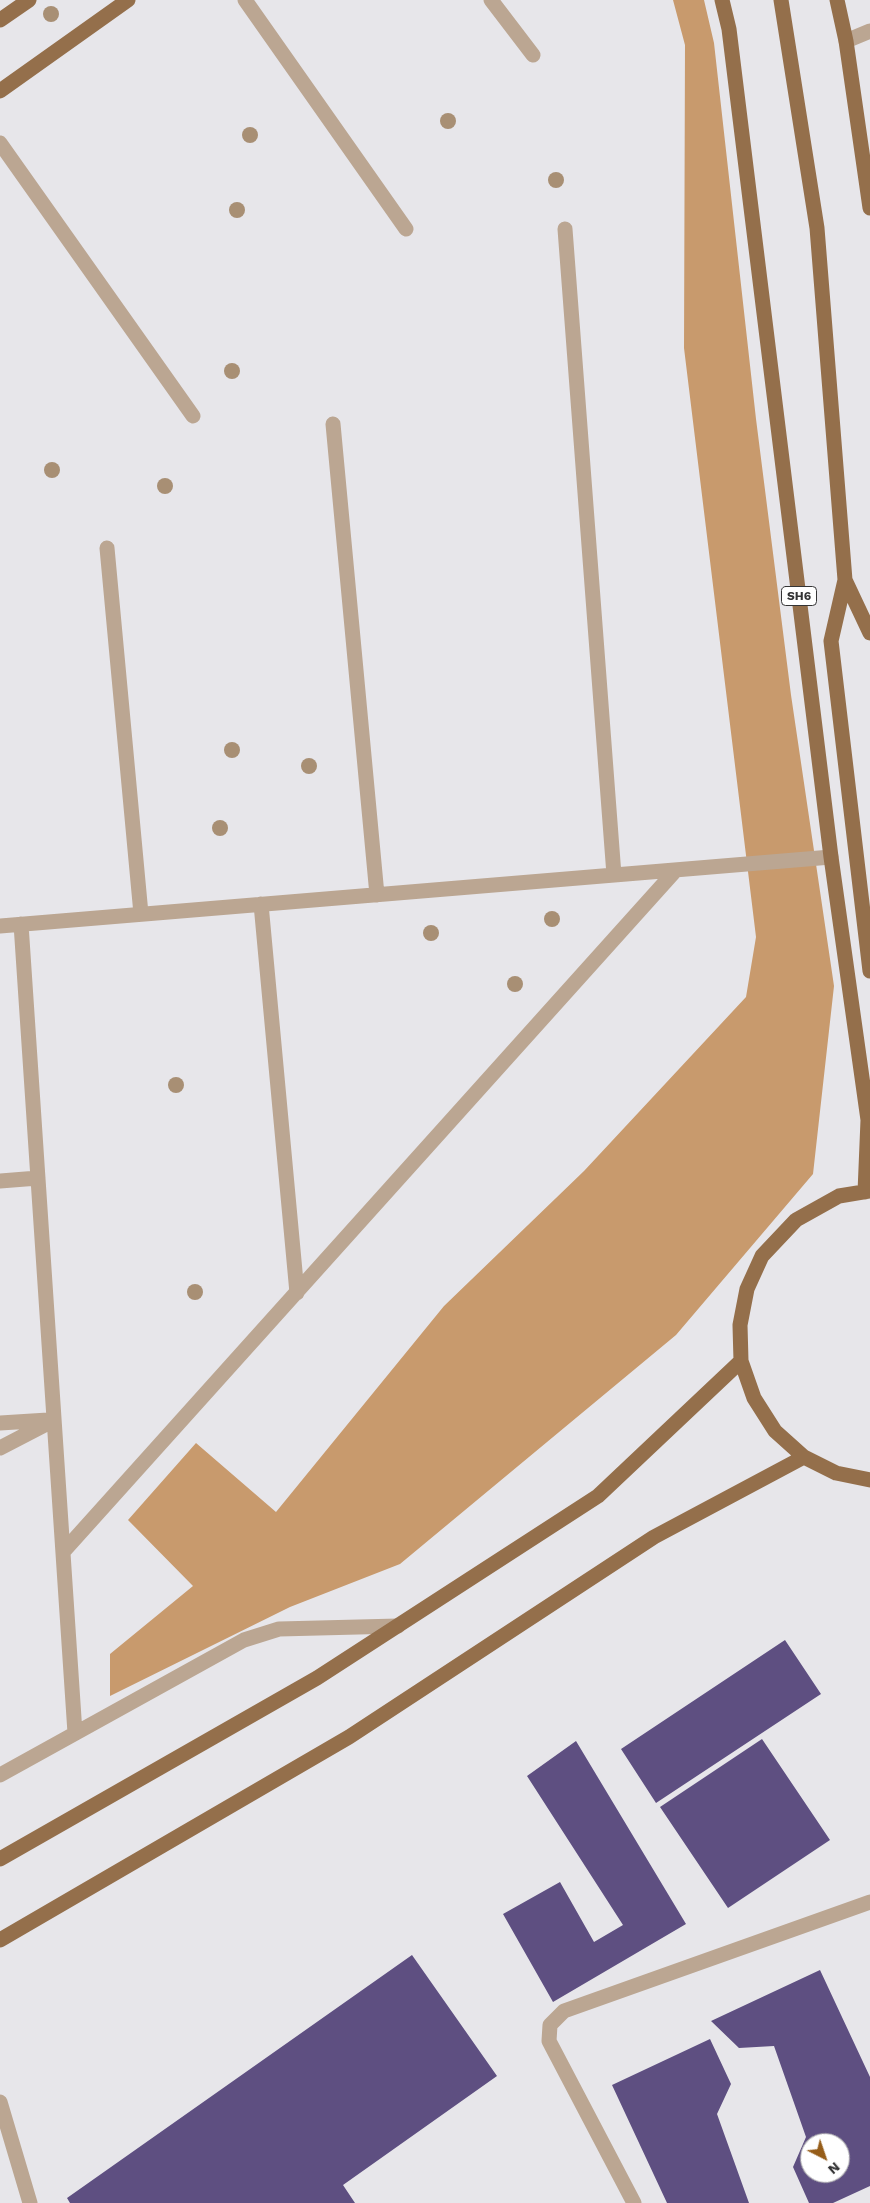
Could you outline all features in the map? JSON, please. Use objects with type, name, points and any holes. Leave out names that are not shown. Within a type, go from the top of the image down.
[{"type":"main road","points":[[0,20],[29,0]]},
{"type":"main road","points":[[0,91],[128,0]]},
{"type":"main road","name":"SH6","points":[[722,0],[729,29],[831,857],[868,1100],[867,1191]]},
{"type":"main road","points":[[781,0],[817,228],[845,580],[831,641],[870,970]]},
{"type":"main road","points":[[837,0],[846,41],[870,208]]},
{"type":"main road","points":[[845,580],[870,633]]},
{"type":"main road","points":[[867,1191],[838,1196],[796,1220],[762,1256],[747,1289],[740,1325],[742,1361],[754,1398],[775,1431],[804,1457],[836,1473],[870,1480]]},
{"type":"main road","points":[[0,1859],[317,1678],[598,1496],[742,1361]]},
{"type":"main road","points":[[0,1940],[349,1737],[654,1536],[804,1457]]},
{"type":"street","points":[[246,0],[406,229]]},
{"type":"street","points":[[491,0],[533,55]]},
{"type":"street","points":[[846,41],[870,31]]},
{"type":"street","points":[[0,143],[192,416]]},
{"type":"street","points":[[565,228],[614,875]]},
{"type":"street","points":[[333,424],[377,895]]},
{"type":"street","points":[[107,548],[142,914]]},
{"type":"street","points":[[0,926],[831,857]]},
{"type":"street","points":[[63,1552],[676,870]]},
{"type":"street","points":[[261,904],[297,1293]]},
{"type":"street","points":[[21,924],[75,1733]]},
{"type":"street","points":[[0,1180],[38,1178]]},
{"type":"street","points":[[0,1423],[54,1420]]},
{"type":"street","points":[[0,1448],[54,1420]]},
{"type":"street","points":[[0,1776],[244,1640],[279,1629],[398,1626]]},
{"type":"street","points":[[634,2203],[550,2041],[550,2025],[564,2011],[870,1902]]},
{"type":"street","points":[[0,2102],[30,2203]]},
{"type":"shaded area","points":[[673,0],[704,0],[714,43],[756,419],[791,695],[834,986],[813,1174],[676,1335],[400,1564],[290,1607],[110,1696],[110,1654],[193,1586],[128,1520],[196,1443],[276,1512],[444,1306],[584,1171],[746,997],[756,937],[684,348],[685,45]]},
{"type":"building","points":[[785,1640],[821,1694],[656,1803],[621,1749]]},
{"type":"building","points":[[762,1739],[830,1840],[728,1908],[660,1807]]},
{"type":"building","points":[[576,1741],[686,1924],[553,2002],[503,1914],[560,1882],[594,1942],[623,1925],[527,1776]]},
{"type":"building","points":[[412,1955],[497,2076],[343,2185],[355,2203],[70,2203],[67,2198]]},
{"type":"building","points":[[820,1970],[870,2077],[870,2186],[833,2203],[809,2203],[800,2183],[850,2183],[850,2133],[805,2133],[774,2046],[739,2048],[711,2021]]},
{"type":"building","points":[[710,2039],[731,2084],[717,2114],[749,2203],[667,2203],[612,2085]]},
{"type":"building","points":[[800,2151],[800,2183],[793,2167]]}]
